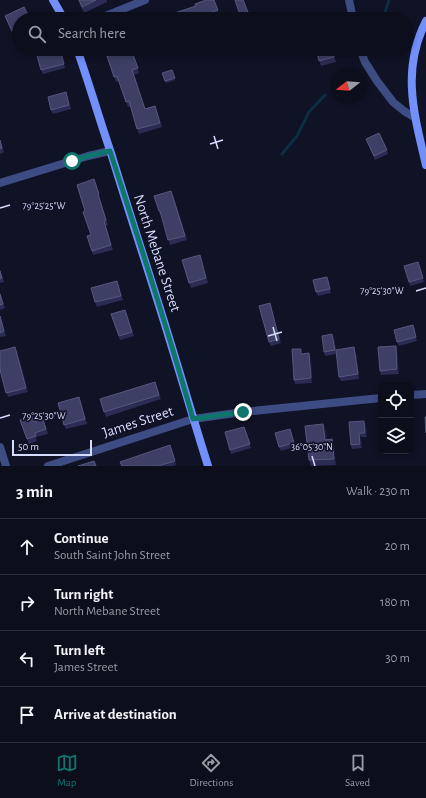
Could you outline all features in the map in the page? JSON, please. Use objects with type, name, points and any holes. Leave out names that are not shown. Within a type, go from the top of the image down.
[{"type":"street","points":[[53,0],[60,12]]},
{"type":"street","points":[[115,12],[145,0]]},
{"type":"street","points":[[349,0],[352,12]]},
{"type":"street","points":[[414,55],[421,30],[426,21]]},
{"type":"street","name":"North Mebane Street","points":[[79,56],[157,298],[208,466]]},
{"type":"street","points":[[363,56],[377,81],[393,102],[404,111],[414,116]]},
{"type":"street","points":[[414,56],[411,71],[411,86],[414,116],[426,165]]},
{"type":"street","points":[[0,183],[88,156],[110,151]]},
{"type":"street","points":[[414,395],[426,394]]},
{"type":"street","name":"James Street","points":[[48,466],[193,419],[243,412],[378,398]]},
{"type":"street","points":[[0,447],[6,466]]},
{"type":"building","points":[[79,0],[96,0],[82,7]]},
{"type":"building","points":[[206,0],[214,0],[218,10],[212,12],[177,12],[196,6],[195,4]]},
{"type":"building","points":[[235,0],[243,0],[248,12],[239,12]]},
{"type":"building","points":[[24,7],[26,12],[13,12]]},
{"type":"building","points":[[12,13],[12,31],[5,16]]},
{"type":"building","points":[[37,56],[62,56],[64,64],[41,70]]},
{"type":"building","points":[[107,56],[134,56],[138,68],[132,70],[145,109],[155,106],[160,123],[137,129],[129,101],[126,102],[117,76],[114,77]]},
{"type":"building","points":[[318,56],[334,56],[334,57],[319,61]]},
{"type":"building","points":[[172,70],[175,78],[165,81],[162,73]]},
{"type":"building","points":[[66,92],[69,105],[51,110],[48,97]]},
{"type":"building","points":[[379,133],[387,150],[374,156],[366,139]]},
{"type":"building","points":[[94,179],[106,220],[104,221],[111,245],[92,251],[87,236],[91,235],[83,212],[85,211],[77,185]]},
{"type":"building","points":[[171,191],[185,236],[168,240],[154,196]]},
{"type":"building","points":[[200,255],[206,278],[189,283],[182,260]]},
{"type":"building","points":[[418,262],[423,278],[409,282],[404,266]]},
{"type":"building","points":[[327,277],[330,289],[316,292],[313,280]]},
{"type":"building","points":[[117,281],[121,296],[95,302],[91,288]]},
{"type":"building","points":[[0,294],[3,304],[0,305]]},
{"type":"building","points":[[270,303],[279,339],[269,342],[259,306]]},
{"type":"building","points":[[125,310],[132,332],[119,336],[111,314]]},
{"type":"building","points":[[0,316],[4,331],[0,333]]},
{"type":"building","points":[[413,325],[416,337],[397,342],[394,330]]},
{"type":"building","points":[[332,334],[335,350],[324,352],[322,336]]},
{"type":"building","points":[[396,346],[397,369],[380,371],[378,347]]},
{"type":"building","points":[[15,347],[26,388],[6,393],[0,370],[0,351]]},
{"type":"building","points":[[354,347],[358,374],[339,377],[336,350]]},
{"type":"building","points":[[292,349],[301,349],[301,354],[309,353],[311,378],[294,380]]},
{"type":"building","points":[[155,382],[159,395],[104,412],[100,399]]},
{"type":"building","points":[[79,397],[85,419],[64,425],[58,403]]},
{"type":"building","points":[[32,415],[34,422],[43,419],[46,429],[35,433],[36,436],[27,439],[20,420]]},
{"type":"building","points":[[364,421],[365,433],[359,433],[360,444],[351,445],[349,422]]},
{"type":"building","points":[[323,424],[325,440],[332,439],[334,459],[309,460],[305,426]]},
{"type":"building","points":[[244,427],[250,444],[230,450],[225,432]]},
{"type":"building","points":[[290,429],[294,443],[279,447],[275,433]]},
{"type":"building","points":[[170,445],[175,461],[158,466],[122,466],[120,462]]},
{"type":"building","points":[[94,461],[96,466],[78,466]]},
{"type":"waterway","points":[[385,12],[389,0]]},
{"type":"waterway","points":[[282,154],[297,136],[309,112],[325,95]]},
{"type":"route","points":[[72,161],[110,151],[148,268],[193,419],[243,412]]}]
